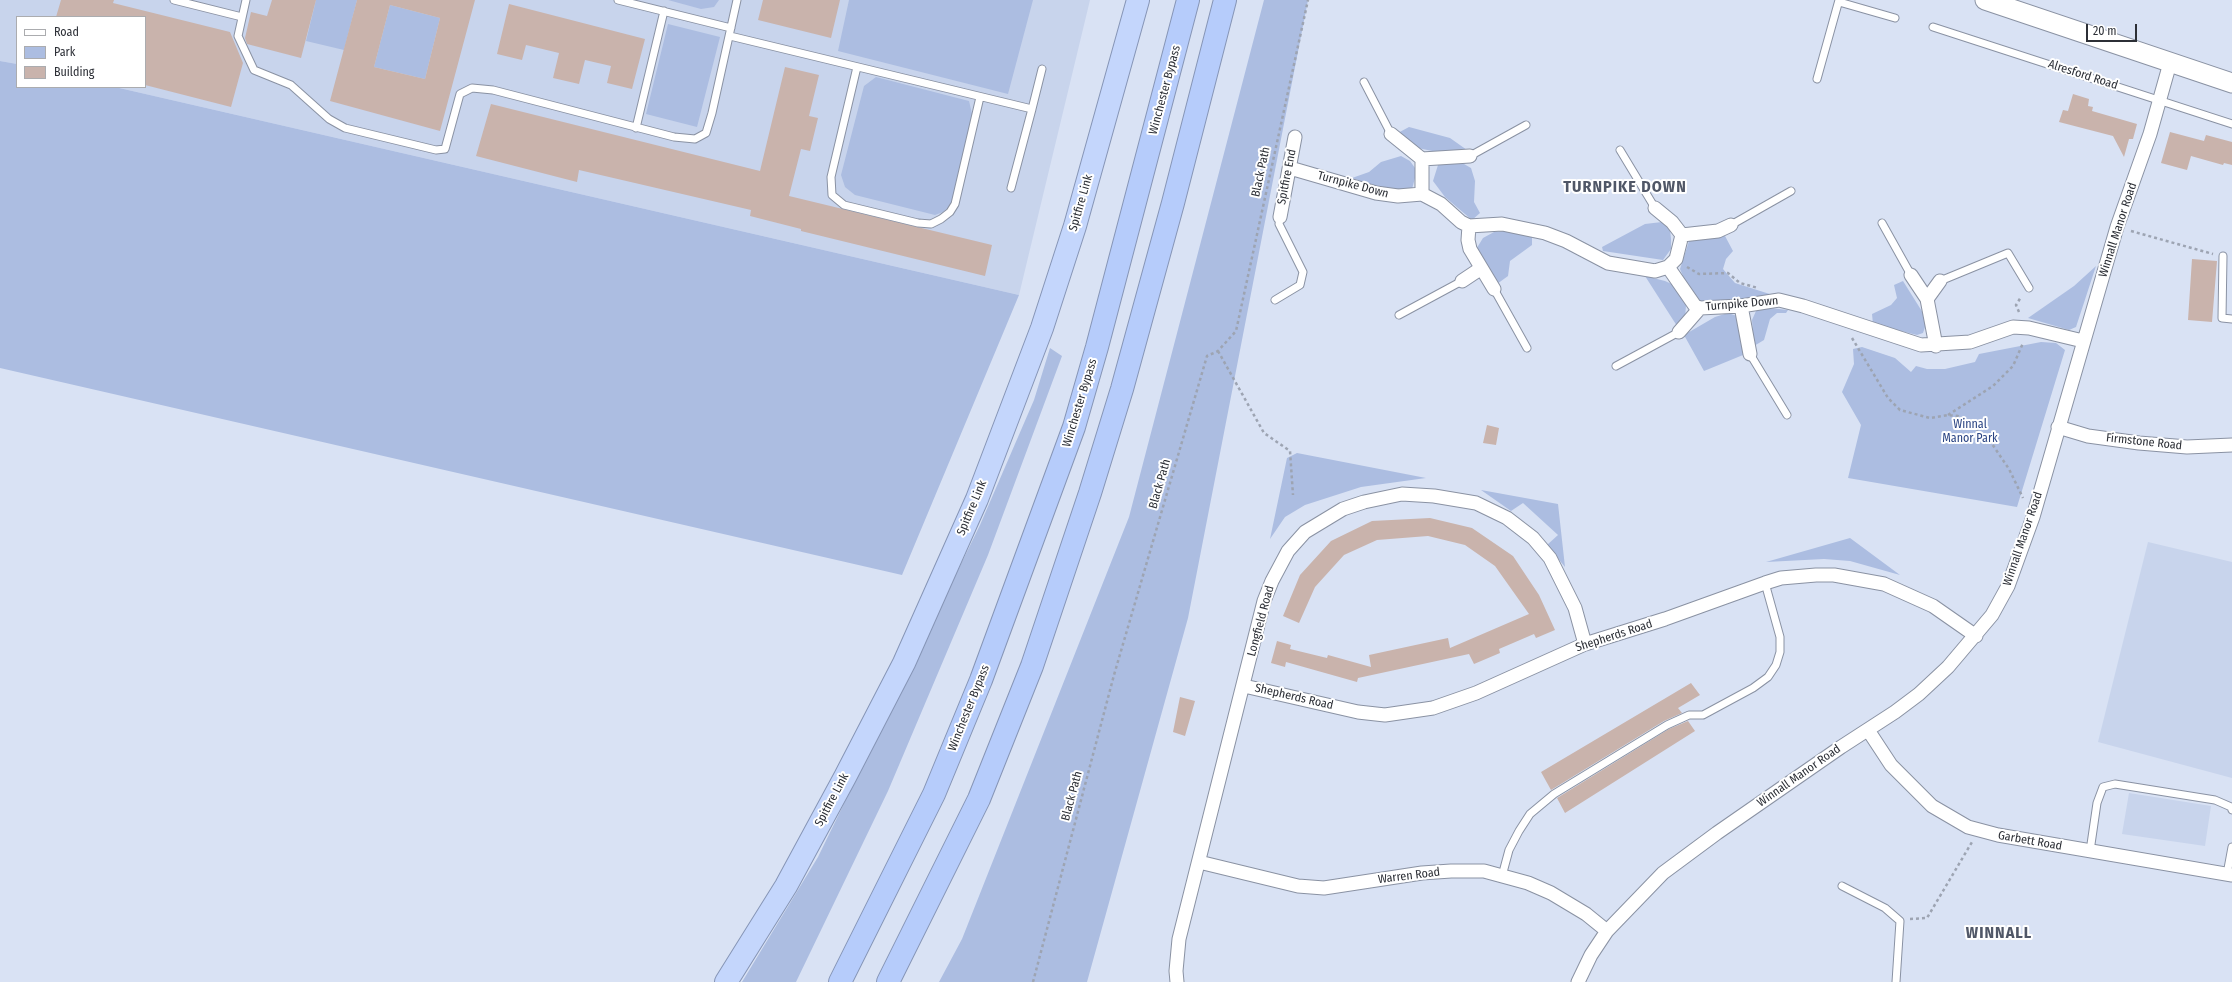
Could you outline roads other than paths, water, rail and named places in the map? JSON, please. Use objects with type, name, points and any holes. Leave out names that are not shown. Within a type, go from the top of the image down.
[{"type":"highway","name":"Spitfire Link","points":[[726,982],[786,886],[862,744],[904,663],[977,499],[1042,328],[1075,226],[1138,0]]},
{"type":"highway","name":"Winchester Bypass","points":[[840,982],[934,794],[981,680],[1074,427],[1097,347],[1188,0]]},
{"type":"highway","points":[[888,982],[979,799],[1032,666],[1090,493],[1122,389],[1173,203],[1225,0]]},
{"type":"main road","points":[[1985,0],[2009,4],[2170,64],[2232,83]]},
{"type":"street","name":"Winnall Manor Road","points":[[1579,982],[1591,954],[1607,931],[1668,869],[1717,833],[1919,694],[1948,667],[1976,636],[1992,615],[2008,586],[2033,517],[2117,227],[2132,188],[2170,64]]},
{"type":"street","points":[[1391,134],[1422,159],[1470,156]]},
{"type":"street","name":"Spitfire End","points":[[1280,217],[1295,137]]},
{"type":"street","points":[[1422,159],[1422,194],[1441,204],[1461,222],[1469,226],[1502,224],[1523,228],[1566,241],[1608,263],[1655,271],[1672,263],[1682,235]]},
{"type":"street","name":"Turnpike Down","points":[[1290,168],[1376,193],[1398,196],[1422,194]]},
{"type":"street","points":[[1655,208],[1672,222],[1682,235]]},
{"type":"street","points":[[1682,235],[1718,231],[1731,225]]},
{"type":"street","points":[[1469,226],[1468,240],[1470,250],[1480,269],[1494,289]]},
{"type":"street","name":"Turnpike Down","points":[[1672,263],[1695,306],[1700,308],[1741,306],[1779,300],[1803,306],[1908,342],[1921,345],[1936,346],[1970,342],[2013,327],[2029,328],[2083,341]]},
{"type":"street","points":[[1462,281],[1480,269]]},
{"type":"street","points":[[1911,275],[1927,299],[1936,346]]},
{"type":"street","points":[[1927,299],[1940,281]]},
{"type":"street","points":[[1741,306],[1750,354]]},
{"type":"street","points":[[1679,332],[1700,308]]},
{"type":"street","name":"Firmstone Road","points":[[2058,427],[2088,436],[2139,443],[2187,446],[2232,445]]},
{"type":"street","name":"Longfield Road","points":[[1177,982],[1176,971],[1179,939],[1244,686],[1264,601],[1272,581],[1288,551],[1305,532],[1343,509],[1364,502],[1402,494],[1434,496],[1476,503],[1507,518],[1533,538],[1550,558],[1575,608],[1585,644]]},
{"type":"street","name":"Shepherds Road","points":[[1244,686],[1358,712],[1385,715],[1409,713],[1433,708],[1476,693],[1585,644],[1665,619],[1781,578],[1816,575],[1841,576],[1884,584],[1934,606],[1976,636]]},
{"type":"street","name":"Garbett Road","points":[[1868,730],[1891,765],[1932,806],[1952,819],[1978,831],[2230,874]]},
{"type":"street","name":"Warren Road","points":[[1199,862],[1298,886],[1324,888],[1451,871],[1484,871],[1528,883],[1552,893],[1586,914],[1607,931]]},
{"type":"lane","points":[[174,0],[242,17]]},
{"type":"lane","points":[[246,0],[238,36],[254,70],[291,85],[329,119],[345,128],[436,150],[445,149],[460,94],[472,88],[493,90],[674,138],[695,139],[706,133],[712,114],[738,0]]},
{"type":"lane","points":[[618,0],[731,28]]},
{"type":"lane","points":[[1817,79],[1839,1],[1895,18]]},
{"type":"lane","points":[[636,128],[664,11]]},
{"type":"lane","name":"Alresford Road","points":[[1933,27],[2232,124]]},
{"type":"lane","points":[[730,36],[1032,109]]},
{"type":"lane","points":[[857,67],[831,177],[832,195],[844,205],[911,222],[932,224],[950,212],[955,204],[980,97]]},
{"type":"lane","points":[[1011,188],[1042,69]]},
{"type":"lane","points":[[1364,82],[1391,134]]},
{"type":"lane","points":[[1470,156],[1526,125]]},
{"type":"lane","points":[[1620,150],[1655,208]]},
{"type":"lane","points":[[1731,225],[1791,191]]},
{"type":"lane","points":[[1274,300],[1300,285],[1303,272],[1279,224],[1280,217]]},
{"type":"lane","points":[[1882,223],[1911,275]]},
{"type":"lane","points":[[1940,281],[2008,253],[2029,288]]},
{"type":"lane","points":[[2223,256],[2222,318],[2232,320]]},
{"type":"lane","points":[[1399,315],[1462,281]]},
{"type":"lane","points":[[1494,289],[1527,348]]},
{"type":"lane","points":[[1616,366],[1679,332]]},
{"type":"lane","points":[[1750,354],[1787,415]]},
{"type":"lane","points":[[1502,876],[1509,850],[1523,825],[1530,814],[1554,794],[1666,725],[1689,715],[1704,716],[1753,688],[1768,677],[1776,665],[1780,652],[1780,637],[1765,583]]},
{"type":"lane","points":[[2090,851],[2097,803],[2103,787],[2115,784],[2215,800],[2231,807],[2232,810]]},
{"type":"lane","points":[[2230,874],[2232,847]]},
{"type":"lane","points":[[1842,886],[1885,908],[1900,920],[1896,982]]},
{"type":"district","name":"TURNPIKE DOWN","points":[[1625,188]]},
{"type":"district","name":"WINNALL","points":[[1999,934]]},
{"type":"park label","name":"Winnal Manor Park","points":[[1970,432]]}]
